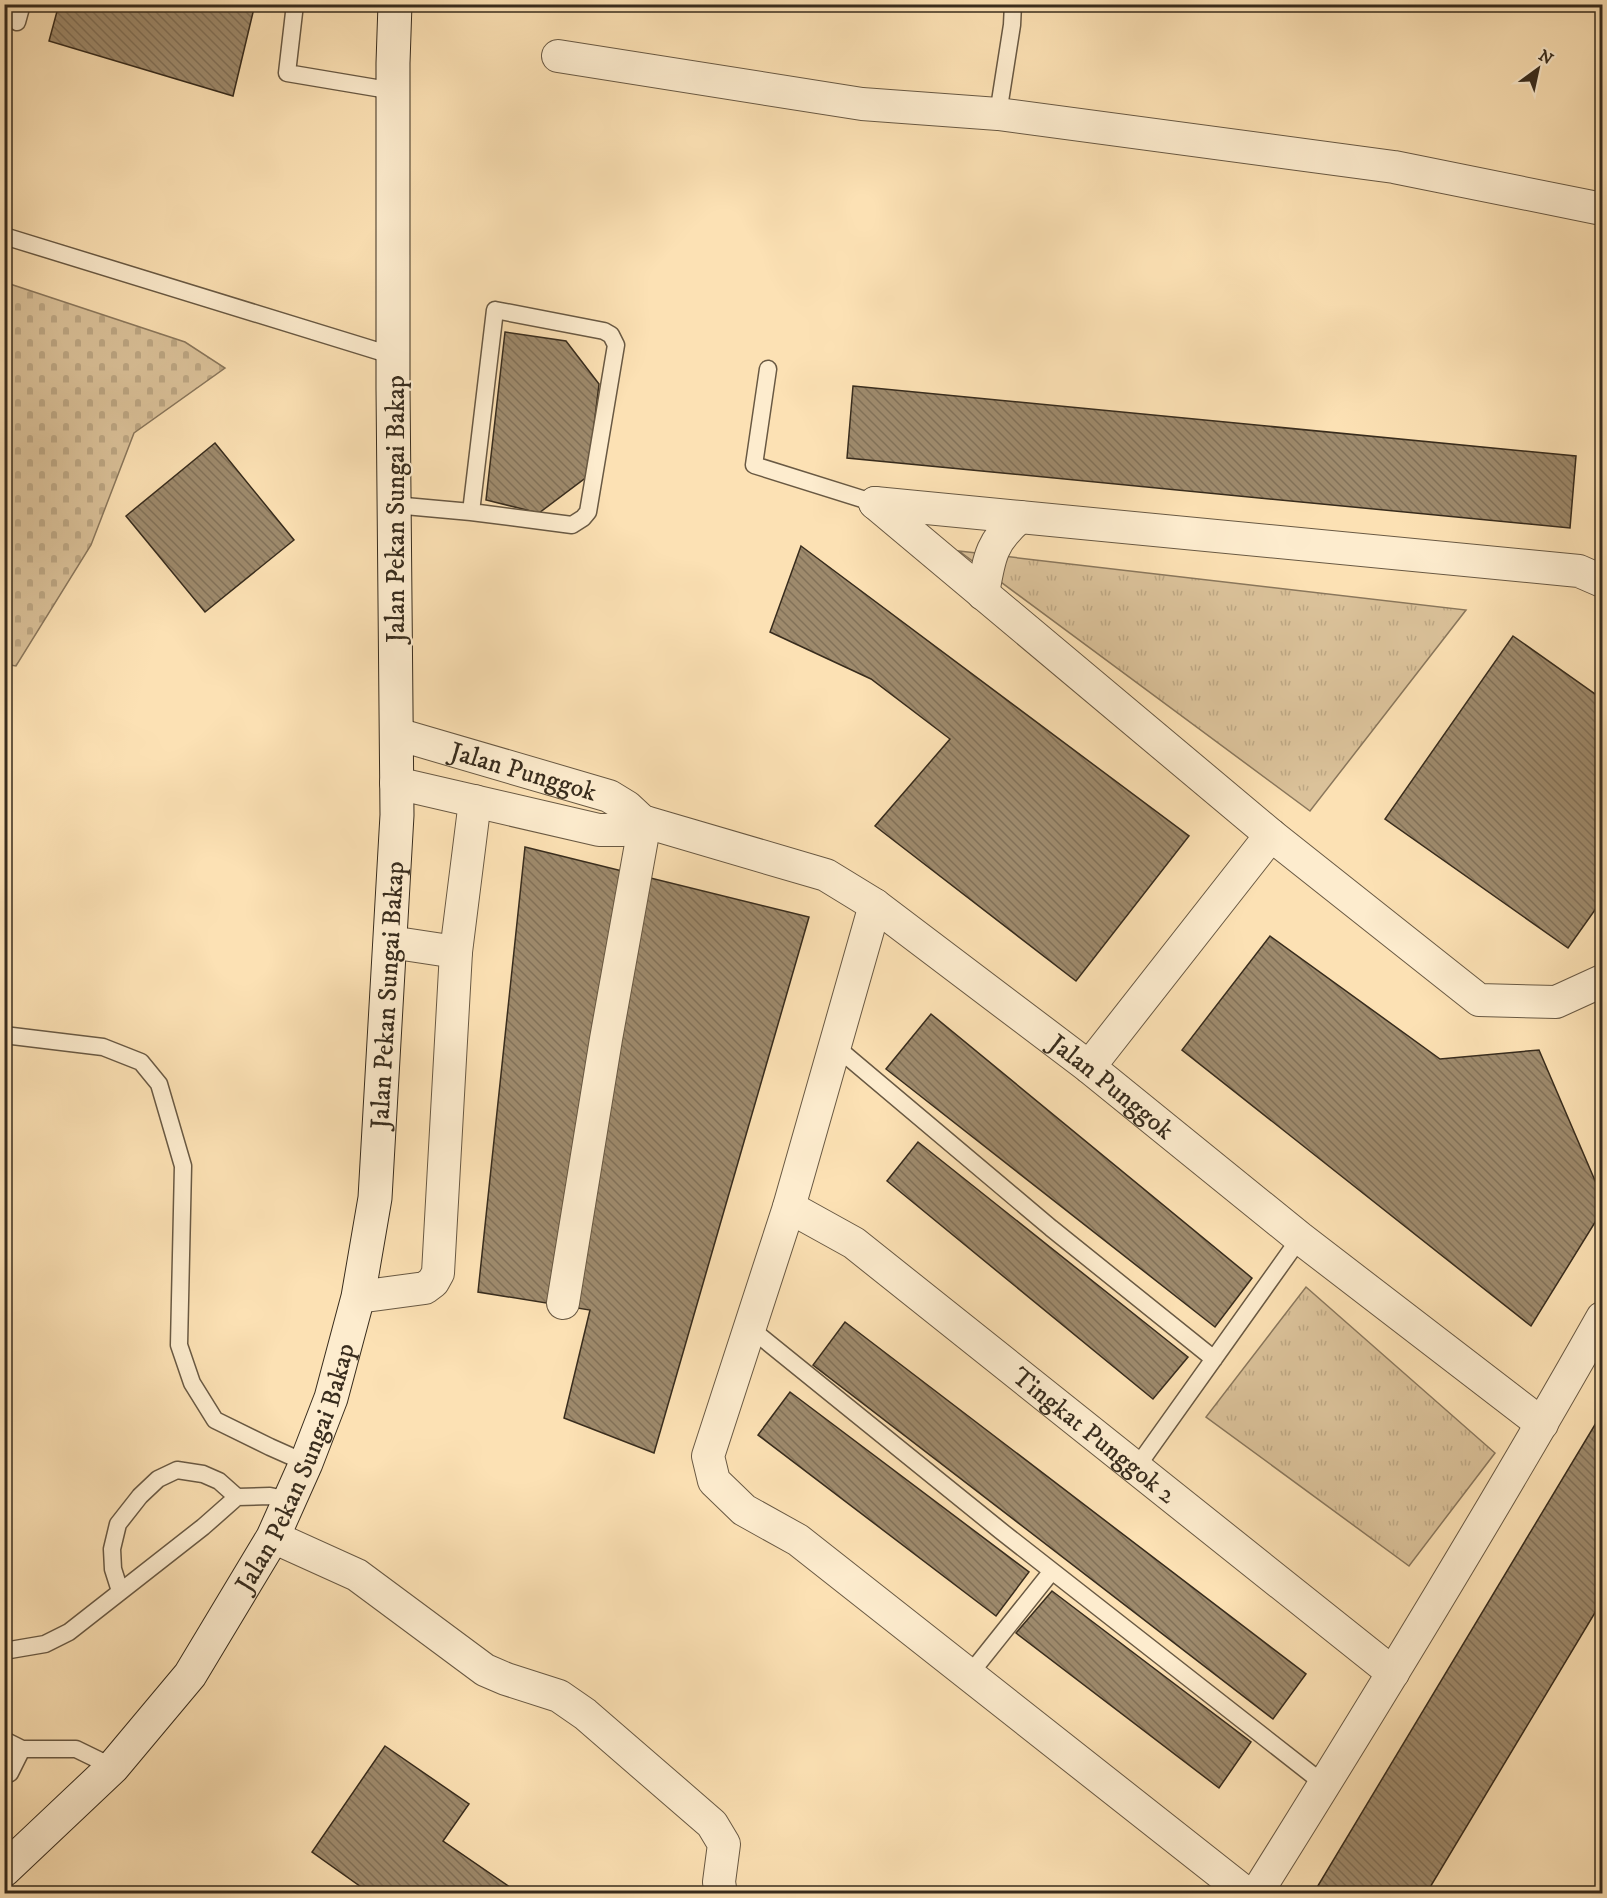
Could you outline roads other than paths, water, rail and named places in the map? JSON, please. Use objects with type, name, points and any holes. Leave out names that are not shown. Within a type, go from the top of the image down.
[{"type":"main road","name":"Jalan Pekan Sungai Bakap","points":[[4,1870],[113,1767],[190,1675],[273,1537],[290,1500],[331,1398],[358,1297],[375,1198],[397,815],[394,505],[395,4]]},
{"type":"street","points":[[558,56],[862,105],[998,114],[1394,167],[1602,209]]},
{"type":"street","points":[[874,503],[1579,571],[1602,581]]},
{"type":"street","points":[[874,503],[1271,835],[1479,1000],[1556,1002],[1602,981]]},
{"type":"street","points":[[983,594],[993,548],[1004,530],[1020,517]]},
{"type":"street","name":"Jalan Punggok","points":[[397,734],[609,796],[627,807],[644,822],[826,875],[875,905],[1089,1067],[1299,1238],[1542,1424]]},
{"type":"street","name":"Jalan Punggok","points":[[396,783],[599,830],[623,830],[644,822]]},
{"type":"street","points":[[358,1297],[425,1288],[433,1282],[438,1273],[456,951],[475,801]]},
{"type":"street","points":[[563,1303],[644,822]]},
{"type":"street","points":[[1089,1067],[1271,835]]},
{"type":"street","points":[[875,905],[789,1207],[708,1456],[714,1481],[744,1510],[798,1540],[1247,1893]]},
{"type":"street","points":[[390,942],[456,951]]},
{"type":"street","name":"Tingkat Punggok 2","points":[[789,1207],[854,1243],[1393,1673]]},
{"type":"street","points":[[1256,1893],[1393,1673],[1542,1424],[1602,1318]]},
{"type":"street","points":[[273,1537],[357,1575],[484,1670],[559,1696],[585,1714],[712,1824],[724,1844],[719,1882],[721,1893]]},
{"type":"lane","points":[[17,22],[22,4]]},
{"type":"lane","points":[[295,4],[287,73],[394,91]]},
{"type":"lane","points":[[998,114],[1012,25],[1013,4]]},
{"type":"lane","points":[[4,236],[394,356]]},
{"type":"lane","points":[[394,505],[572,525],[583,518],[588,512],[616,345],[611,335],[604,331],[495,310],[471,512]]},
{"type":"lane","points":[[768,369],[754,465],[874,503]]},
{"type":"lane","points":[[4,1035],[103,1047],[141,1062],[159,1084],[183,1166],[179,1345],[192,1383],[215,1420],[306,1463]]},
{"type":"lane","points":[[835,1046],[1051,1228],[1214,1359]]},
{"type":"lane","points":[[1136,1468],[1299,1238]]},
{"type":"lane","points":[[750,1328],[1052,1571],[1324,1784]]},
{"type":"lane","points":[[120,1591],[113,1569],[112,1549],[118,1524],[140,1496],[158,1479],[177,1470],[203,1474],[219,1480],[237,1497]]},
{"type":"lane","points":[[4,1651],[45,1644],[69,1632],[203,1527],[237,1497],[270,1496],[290,1500]]},
{"type":"lane","points":[[969,1675],[1052,1571]]},
{"type":"lane","points":[[4,1740],[22,1749],[76,1749],[113,1767]]},
{"type":"lane","points":[[4,1776],[10,1773],[22,1749]]}]
